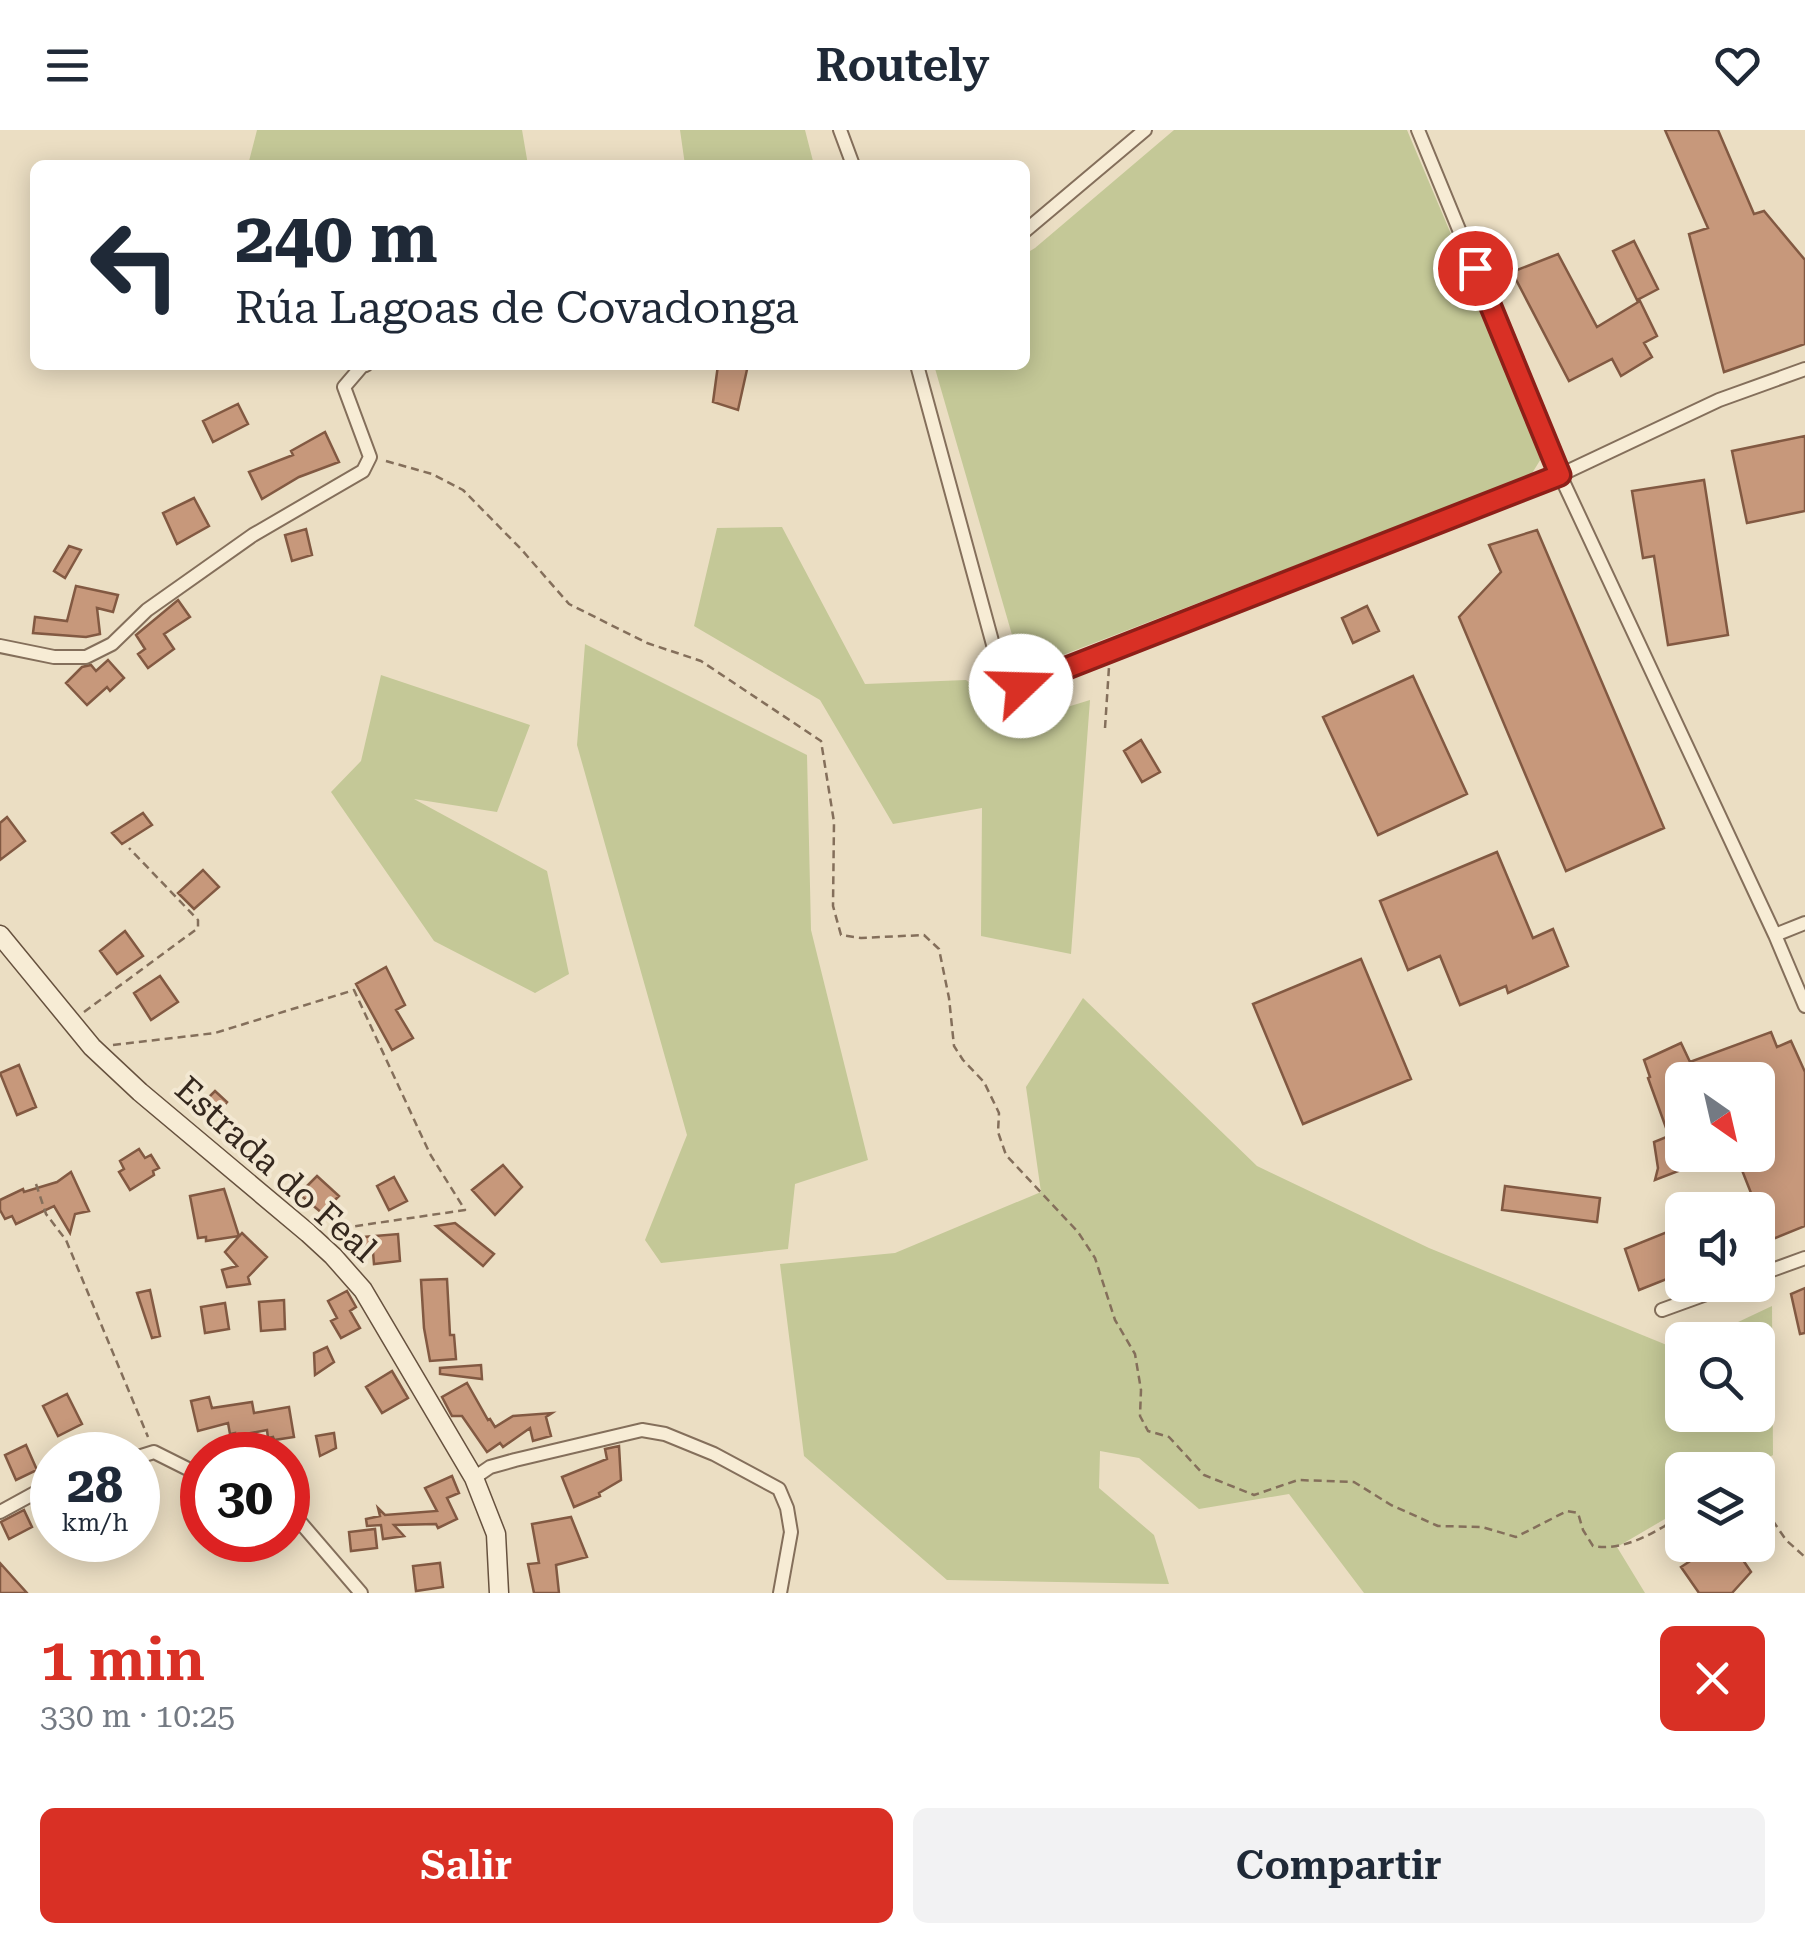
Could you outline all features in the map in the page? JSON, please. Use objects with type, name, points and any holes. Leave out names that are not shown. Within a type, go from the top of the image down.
[{"type":"main road","name":"Estrada do Feal","points":[[0,935],[92,1048],[308,1233],[362,1290],[474,1478],[496,1534],[499,1593]]},
{"type":"street","points":[[840,130],[851,160]]},
{"type":"street","points":[[1030,227],[1145,130]]},
{"type":"street","points":[[1418,130],[1560,475],[1805,1006]]},
{"type":"street","points":[[918,370],[998,664],[1006,679],[1021,686],[1560,475],[1719,400],[1805,369]]},
{"type":"street","points":[[0,646],[54,657],[86,658],[112,644],[147,610],[253,535],[363,471],[370,457],[344,387],[359,370]]},
{"type":"street","points":[[1774,935],[1805,923]]},
{"type":"street","points":[[1775,1269],[1805,1258]]},
{"type":"street","points":[[1662,1310],[1684,1302]]},
{"type":"street","points":[[474,1478],[490,1467],[642,1430],[665,1434],[714,1454],[780,1490],[788,1508],[790,1532],[780,1593]]},
{"type":"street","points":[[0,1512],[30,1496]]},
{"type":"street","points":[[310,1534],[361,1593]]},
{"type":"path","points":[[370,457],[432,474],[463,490],[569,604],[647,643],[701,660],[821,741],[834,822],[833,906],[840,935],[861,938],[924,934],[939,950],[954,1046],[984,1082],[999,1113],[998,1132],[1006,1155],[1078,1232],[1094,1258],[1115,1320],[1135,1354],[1141,1390],[1140,1416],[1148,1432],[1168,1437],[1204,1475],[1254,1495],[1298,1480],[1354,1482],[1438,1526],[1482,1527],[1516,1537],[1567,1512],[1578,1514],[1593,1546],[1607,1548],[1647,1536],[1665,1526]]},
{"type":"path","points":[[1105,728],[1110,650]]},
{"type":"path","points":[[71,1022],[198,928],[198,920],[128,848]]},
{"type":"path","points":[[92,1048],[214,1033],[354,990],[430,1154],[465,1210],[308,1233]]},
{"type":"path","points":[[36,1184],[46,1214],[66,1240],[146,1432]]},
{"type":"path","points":[[1775,1524],[1805,1557]]},
{"type":"green space","points":[[257,130],[522,130],[527,160],[249,160]]},
{"type":"green space","points":[[680,130],[805,130],[813,160],[684,160]]},
{"type":"green space","points":[[1174,130],[1407,130],[1542,457],[1531,475],[1029,668],[1021,666],[935,370],[1030,370],[1030,251]]},
{"type":"green space","points":[[782,527],[865,684],[966,680],[1015,723],[1090,700],[1071,954],[981,936],[982,808],[893,824],[820,700],[694,626],[717,528]]},
{"type":"green space","points":[[585,644],[807,755],[811,930],[868,1160],[795,1184],[788,1249],[661,1263],[645,1240],[687,1135],[577,745]]},
{"type":"green space","points":[[381,675],[530,725],[497,812],[414,799],[547,871],[569,974],[535,993],[434,941],[331,792],[361,761]]},
{"type":"green space","points":[[1083,998],[1257,1166],[1429,1248],[1665,1344],[1665,1432],[1773,1432],[1773,1452],[1665,1452],[1665,1519],[1617,1547],[1645,1593],[1364,1593],[1289,1494],[1199,1509],[1139,1458],[1100,1451],[1099,1488],[1154,1535],[1169,1584],[947,1580],[804,1456],[780,1264],[895,1253],[1041,1192],[1026,1087]]},
{"type":"green space","points":[[1772,1306],[1772,1322],[1738,1322]]},
{"type":"building","points":[[1665,130],[1718,130],[1754,214],[1764,211],[1805,260],[1805,344],[1724,372],[1689,234],[1708,228]]},
{"type":"building","points":[[1634,241],[1658,289],[1637,300],[1613,251]]},
{"type":"building","points":[[1558,254],[1597,327],[1640,301],[1657,336],[1644,343],[1652,357],[1621,376],[1612,359],[1569,381],[1512,272]]},
{"type":"building","points":[[717,370],[747,370],[738,410],[713,402]]},
{"type":"building","points":[[238,404],[248,424],[213,442],[203,421]]},
{"type":"building","points":[[325,432],[339,462],[299,477],[262,499],[249,472],[293,455],[291,451]]},
{"type":"building","points":[[1805,436],[1805,511],[1747,523],[1732,451]]},
{"type":"building","points":[[1704,480],[1728,635],[1668,645],[1654,556],[1643,558],[1632,491]]},
{"type":"building","points":[[194,498],[209,526],[177,544],[163,513]]},
{"type":"building","points":[[306,529],[312,555],[292,561],[285,535]]},
{"type":"building","points":[[1537,530],[1664,828],[1566,871],[1459,617],[1501,572],[1489,545]]},
{"type":"building","points":[[69,546],[81,550],[65,578],[54,571]]},
{"type":"building","points":[[76,586],[118,595],[113,612],[97,608],[100,634],[86,637],[33,633],[35,617],[67,621]]},
{"type":"building","points":[[178,600],[190,617],[164,634],[174,649],[148,668],[138,654],[145,649],[136,635]]},
{"type":"building","points":[[1367,606],[1379,631],[1353,643],[1342,618]]},
{"type":"building","points":[[108,660],[124,678],[87,705],[66,683],[82,667],[91,665],[96,671]]},
{"type":"building","points":[[1413,676],[1467,794],[1378,835],[1323,717]]},
{"type":"building","points":[[1141,740],[1160,772],[1142,782],[1124,751]]},
{"type":"building","points":[[143,813],[152,825],[122,844],[112,833]]},
{"type":"building","points":[[7,817],[25,841],[0,860],[0,823]]},
{"type":"building","points":[[1497,852],[1533,938],[1553,929],[1568,966],[1508,993],[1506,986],[1460,1005],[1440,956],[1408,970],[1380,901]]},
{"type":"building","points":[[203,870],[219,887],[194,909],[178,893]]},
{"type":"building","points":[[125,931],[143,956],[117,974],[100,951]]},
{"type":"building","points":[[1361,959],[1411,1079],[1303,1124],[1253,1004]]},
{"type":"building","points":[[386,967],[405,1005],[396,1010],[413,1038],[392,1050],[356,984]]},
{"type":"building","points":[[160,976],[178,1002],[151,1020],[134,993]]},
{"type":"building","points":[[1771,1032],[1777,1047],[1791,1041],[1805,1072],[1805,1226],[1775,1238],[1775,1192],[1751,1192],[1743,1172],[1775,1172],[1775,1062],[1690,1062]]},
{"type":"building","points":[[1681,1043],[1690,1062],[1665,1062],[1665,1125],[1644,1060]]},
{"type":"building","points":[[19,1065],[36,1107],[17,1115],[0,1073]]},
{"type":"building","points":[[215,1091],[227,1102],[212,1119],[198,1108]]},
{"type":"building","points":[[1665,1138],[1665,1172],[1676,1172],[1655,1180],[1658,1168],[1654,1142]]},
{"type":"building","points":[[139,1149],[145,1158],[151,1155],[159,1168],[130,1190],[119,1172],[124,1169],[120,1161]]},
{"type":"building","points":[[503,1165],[522,1187],[495,1215],[472,1190]]},
{"type":"building","points":[[71,1172],[89,1211],[75,1214],[70,1233],[54,1206],[16,1224],[12,1216],[5,1219],[0,1200],[23,1189],[24,1192],[57,1182]]},
{"type":"building","points":[[317,1176],[339,1196],[322,1213],[299,1194]]},
{"type":"building","points":[[394,1177],[407,1201],[389,1210],[377,1186]]},
{"type":"building","points":[[1505,1186],[1600,1198],[1597,1222],[1502,1210]]},
{"type":"building","points":[[224,1189],[239,1236],[206,1241],[206,1237],[198,1238],[190,1196]]},
{"type":"building","points":[[455,1223],[494,1254],[483,1266],[436,1226]]},
{"type":"building","points":[[242,1233],[267,1257],[248,1277],[250,1284],[227,1287],[222,1270],[237,1266],[225,1252]]},
{"type":"building","points":[[1665,1233],[1665,1280],[1639,1290],[1625,1249]]},
{"type":"building","points":[[398,1234],[400,1261],[374,1264],[373,1252],[365,1253],[364,1237]]},
{"type":"building","points":[[447,1279],[450,1335],[454,1335],[456,1359],[430,1361],[421,1280]]},
{"type":"building","points":[[1805,1288],[1805,1333],[1800,1334],[1791,1294]]},
{"type":"building","points":[[150,1290],[160,1336],[152,1338],[137,1293]]},
{"type":"building","points":[[347,1291],[356,1307],[350,1311],[360,1328],[341,1338],[331,1321],[337,1318],[328,1301]]},
{"type":"building","points":[[284,1300],[285,1329],[261,1331],[259,1302]]},
{"type":"building","points":[[225,1303],[229,1329],[205,1333],[201,1307]]},
{"type":"building","points":[[327,1347],[334,1362],[315,1375],[314,1353]]},
{"type":"building","points":[[481,1365],[482,1379],[440,1374],[440,1368]]},
{"type":"building","points":[[392,1371],[408,1398],[382,1413],[366,1387]]},
{"type":"building","points":[[467,1383],[495,1427],[513,1416],[552,1413],[546,1417],[551,1436],[533,1441],[530,1428],[503,1447],[500,1443],[487,1452],[462,1416],[452,1416],[442,1397]]},
{"type":"building","points":[[67,1394],[82,1424],[56,1432],[43,1406]]},
{"type":"building","points":[[209,1397],[212,1408],[252,1402],[254,1413],[289,1407],[293,1432],[230,1432],[228,1423],[198,1431],[191,1401]]},
{"type":"building","points":[[334,1433],[336,1448],[320,1456],[316,1436]]},
{"type":"building","points":[[26,1445],[30,1473],[16,1480],[5,1455]]},
{"type":"building","points":[[619,1446],[621,1480],[600,1496],[574,1507],[562,1477],[607,1459],[605,1449]]},
{"type":"building","points":[[452,1476],[459,1493],[447,1498],[457,1519],[438,1528],[436,1524],[394,1525],[404,1536],[383,1539],[381,1525],[367,1526],[366,1519],[380,1516],[378,1508],[385,1515],[437,1511],[425,1488]]},
{"type":"building","points":[[24,1510],[30,1528],[9,1539],[1,1522]]},
{"type":"building","points":[[571,1517],[587,1557],[556,1565],[559,1593],[534,1593],[528,1564],[539,1563],[532,1524]]},
{"type":"building","points":[[375,1529],[377,1548],[351,1551],[349,1532]]},
{"type":"building","points":[[1689,1562],[1744,1562],[1751,1572],[1732,1593],[1699,1593],[1681,1567]]},
{"type":"building","points":[[0,1563],[27,1593],[0,1593]]},
{"type":"building","points":[[440,1563],[443,1587],[416,1591],[413,1566]]},
{"type":"route","points":[[1021,686],[1560,475],[1475,268]]}]
